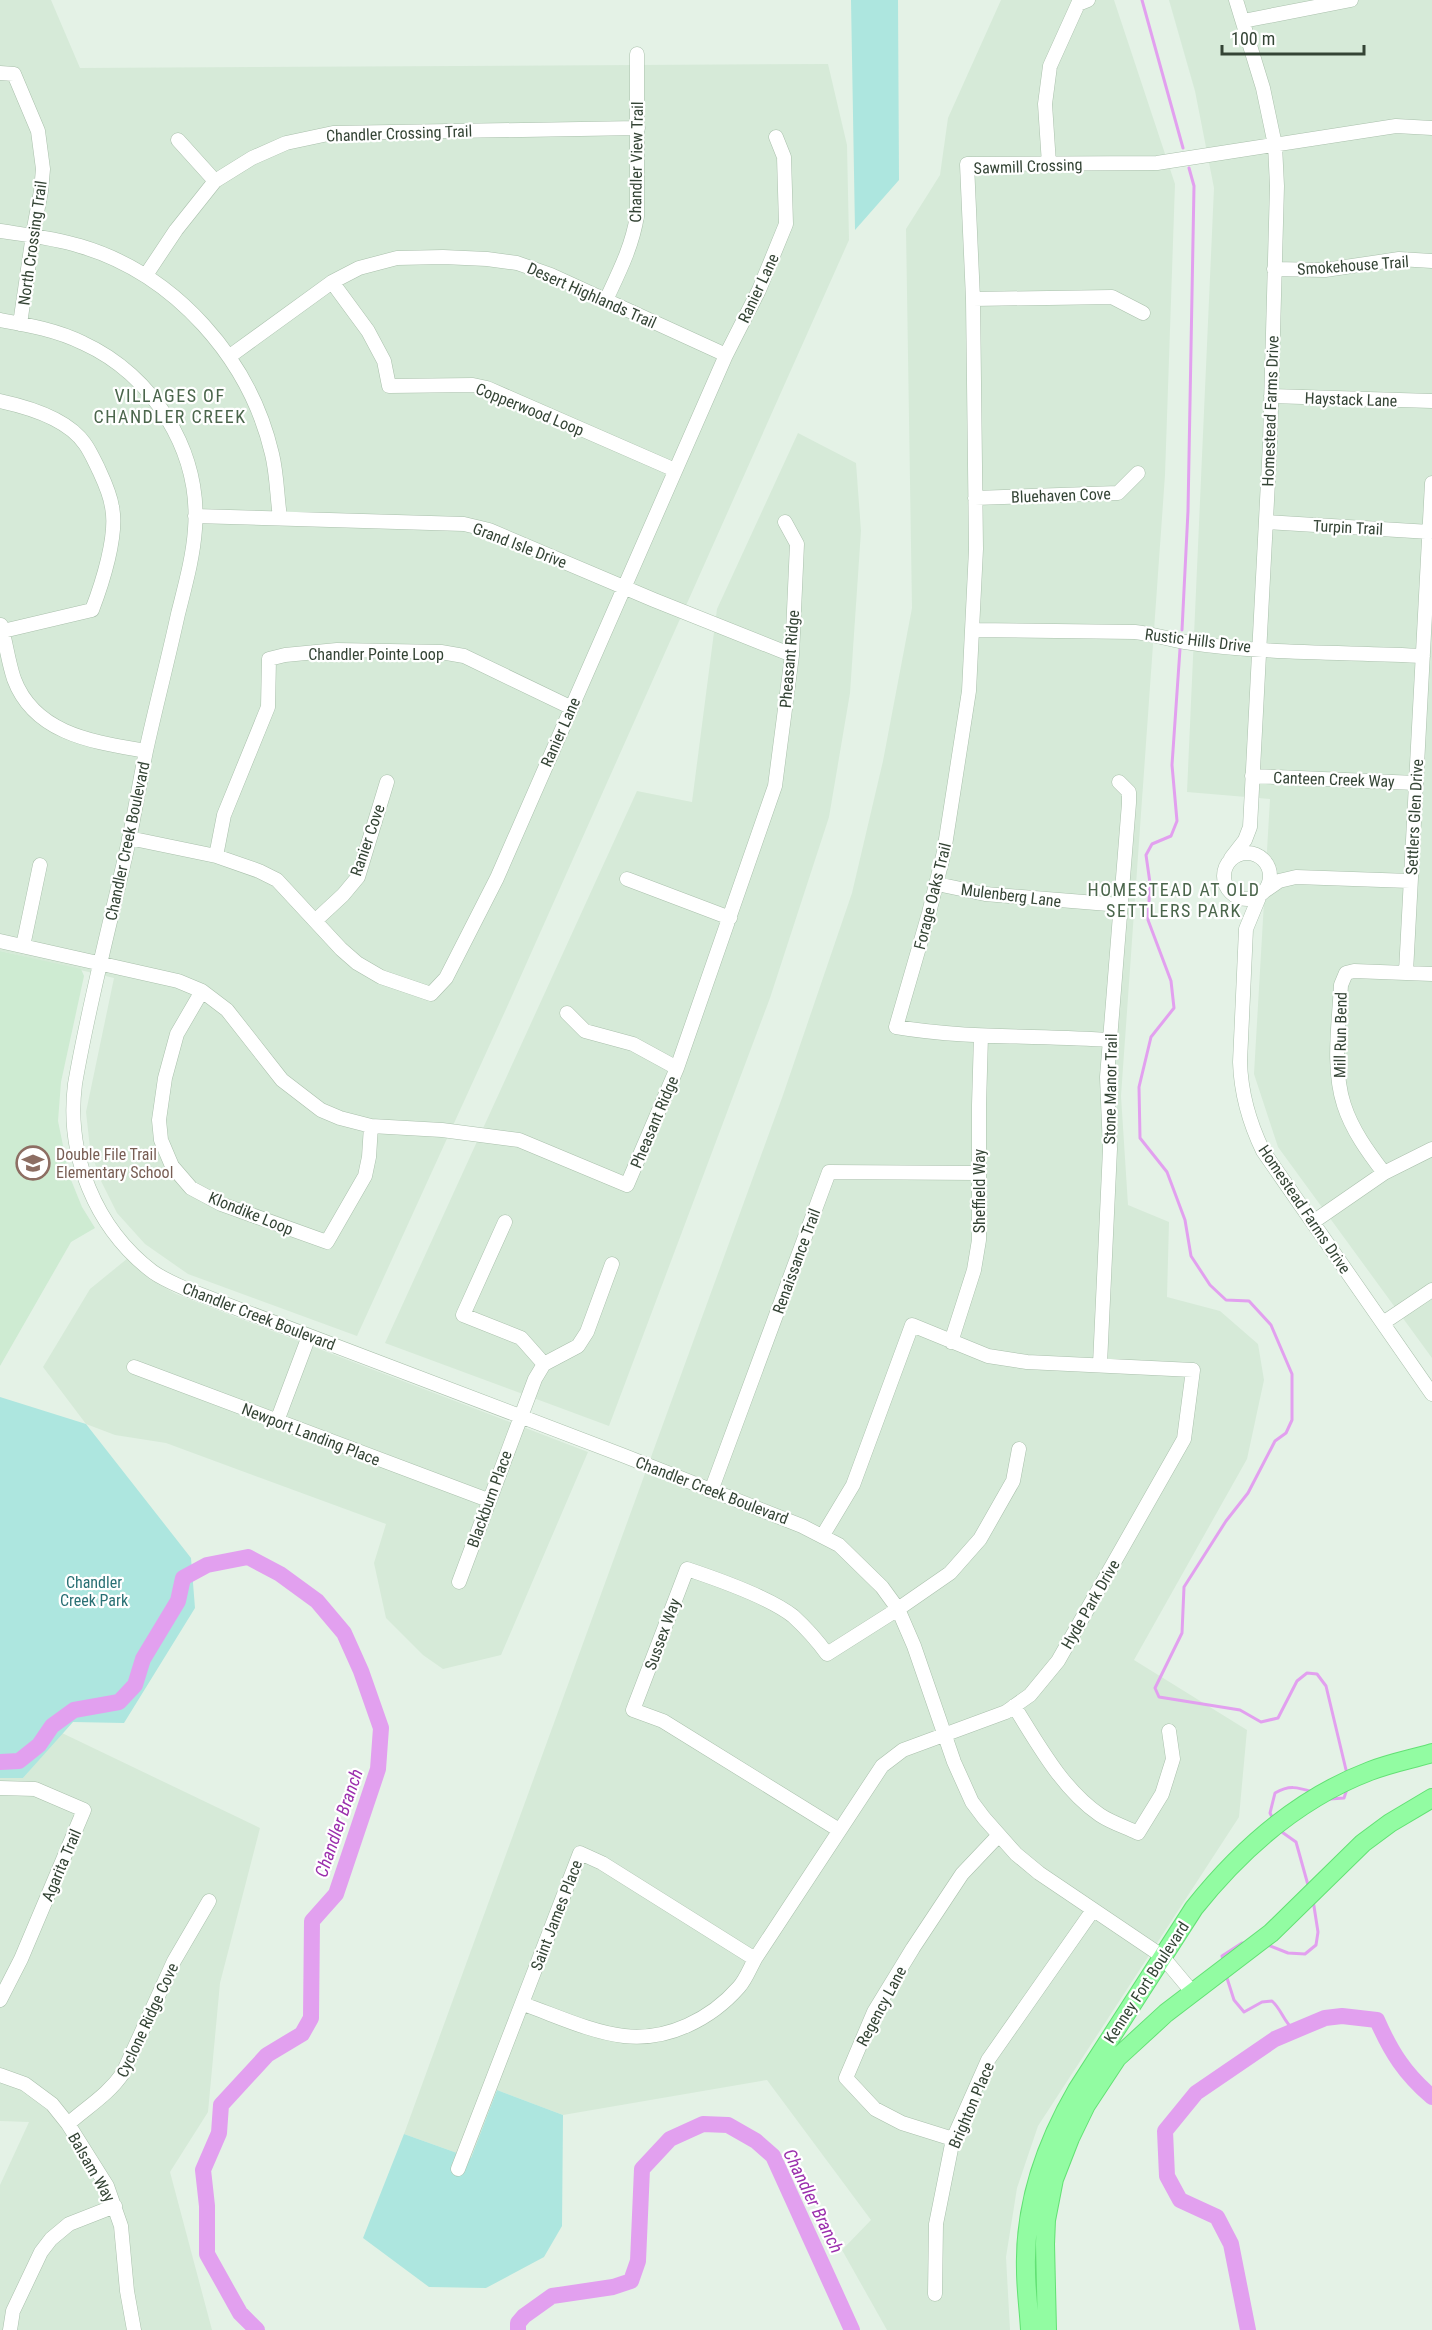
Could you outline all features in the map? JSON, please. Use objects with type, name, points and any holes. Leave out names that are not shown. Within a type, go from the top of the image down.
[{"type":"main road","name":"Kenney Fort Boulevard","points":[[1030,2330],[1026,2269],[1027,2234],[1042,2161],[1059,2122],[1077,2090],[1194,1908],[1214,1882],[1254,1842],[1283,1818],[1336,1787],[1379,1768],[1432,1753]]},
{"type":"main road","name":"Kenney Fort Boulevard","points":[[1047,2330],[1044,2266],[1046,2220],[1054,2179],[1086,2105],[1117,2058],[1166,2013],[1271,1933],[1339,1864],[1390,1823],[1432,1798]]},
{"type":"street","points":[[1050,164],[1045,104],[1050,66],[1078,4],[1088,0]]},
{"type":"street","name":"Homestead Farms Drive","points":[[1236,0],[1263,88],[1275,145],[1277,186],[1266,522],[1250,827],[1245,840],[1226,864],[1224,880],[1232,893],[1246,929]]},
{"type":"street","points":[[1243,21],[1350,0]]},
{"type":"street","name":"Chandler View Trail","points":[[606,300],[633,239],[637,216],[637,54]]},
{"type":"street","name":"North Crossing Trail","points":[[0,73],[14,74],[38,131],[43,170],[42,191],[20,324]]},
{"type":"street","name":"Sawmill Crossing","points":[[976,549],[973,298],[967,164],[1157,163],[1396,126],[1432,128]]},
{"type":"street","name":"Chandler Crossing Trail","points":[[146,275],[176,230],[215,181],[252,158],[286,143],[333,133],[638,128]]},
{"type":"street","name":"Ranier Lane","points":[[129,838],[216,856],[277,880],[357,963],[381,977],[431,994],[446,978],[497,878],[570,707],[626,587],[726,355],[759,290],[786,224],[784,157],[776,137]]},
{"type":"street","points":[[178,140],[215,181]]},
{"type":"street","points":[[0,231],[81,246],[146,275],[201,321],[230,356],[262,420],[273,455],[280,517]]},
{"type":"street","name":"Desert Highlands Trail","points":[[230,356],[332,282],[359,268],[397,258],[487,259],[517,262],[726,355]]},
{"type":"street","name":"Smokehouse Trail","points":[[1274,269],[1324,270],[1400,259],[1432,261]]},
{"type":"street","name":"Copperwood Loop","points":[[332,282],[374,341],[384,361],[389,386],[472,385],[487,388],[675,470]]},
{"type":"street","points":[[973,298],[1112,297],[1143,313]]},
{"type":"street","name":"Chandler Creek Boulevard","points":[[0,320],[51,331],[89,346],[124,367],[143,385],[172,426],[185,454],[193,487],[194,538],[188,573],[146,751],[77,1070],[73,1104],[74,1131],[78,1156],[94,1201],[129,1248],[154,1273],[186,1289],[520,1416],[823,1535],[839,1545],[862,1565],[898,1609],[914,1646],[963,1785],[972,1802],[998,1836],[1039,1873],[1162,1956],[1197,1990]]},
{"type":"street","name":"Haystack Lane","points":[[1271,396],[1432,401]]},
{"type":"street","points":[[0,401],[32,408],[62,423],[84,442],[106,484],[113,509],[111,541],[103,581],[93,610],[1,627],[15,681],[39,717],[69,734],[146,751]]},
{"type":"street","name":"Bluehaven Cove","points":[[975,498],[1119,493],[1138,473]]},
{"type":"street","name":"Settlers Glen Drive","points":[[1406,972],[1432,483]]},
{"type":"street","name":"Grand Isle Drive","points":[[195,516],[464,524],[489,530],[792,655]]},
{"type":"street","name":"Pheasant Ridge","points":[[0,941],[178,981],[202,991],[227,1010],[282,1080],[321,1110],[340,1118],[371,1126],[441,1130],[519,1140],[627,1185],[677,1068],[775,786],[792,655],[797,544],[785,522]]},
{"type":"street","name":"Turpin Trail","points":[[1266,522],[1430,531]]},
{"type":"street","name":"Forage Oaks Trail","points":[[976,549],[969,691],[956,782],[937,884],[896,1027],[930,1033],[1110,1040]]},
{"type":"street","name":"Rustic Hills Drive","points":[[973,630],[1135,632],[1184,642],[1423,656]]},
{"type":"street","name":"Chandler Pointe Loop","points":[[216,856],[224,815],[268,707],[269,659],[285,655],[337,650],[441,652],[464,657],[570,707]]},
{"type":"street","name":"Canteen Creek Way","points":[[1252,776],[1416,783]]},
{"type":"street","name":"Ranier Cove","points":[[316,920],[343,895],[358,877],[387,782]]},
{"type":"street","name":"Stone Manor Trail","points":[[1100,1364],[1110,1149],[1107,1077],[1130,803],[1128,792],[1119,782]]},
{"type":"street","name":"Homestead Farms Drive","points":[[1250,827],[1270,876],[1246,929],[1240,1062],[1244,1097],[1252,1126],[1263,1150],[1432,1394]]},
{"type":"street","points":[[1231,858],[1254,853],[1273,868],[1296,877]]},
{"type":"street","points":[[23,946],[40,865]]},
{"type":"street","points":[[1232,893],[1246,899],[1263,892],[1279,881],[1296,877],[1410,881]]},
{"type":"street","points":[[627,879],[730,918]]},
{"type":"street","name":"Mulenberg Lane","points":[[937,884],[985,894],[1121,905]]},
{"type":"street","name":"Mill Run Bend","points":[[1383,1173],[1355,1131],[1341,1093],[1338,1060],[1341,985],[1346,973],[1354,971],[1432,974]]},
{"type":"street","name":"Klondike Loop","points":[[202,991],[177,1034],[165,1078],[159,1120],[161,1140],[172,1166],[191,1188],[221,1204],[327,1242],[365,1176],[371,1126]]},
{"type":"street","points":[[567,1013],[585,1031],[633,1044],[677,1068]]},
{"type":"street","name":"Sheffield Way","points":[[951,1342],[977,1258],[979,1240],[981,1036]]},
{"type":"street","points":[[1313,1222],[1383,1173],[1432,1149]]},
{"type":"street","name":"Renaissance Trail","points":[[711,1491],[829,1172],[979,1173]]},
{"type":"street","points":[[505,1222],[463,1315],[521,1338],[544,1364],[578,1346],[587,1332],[612,1264]]},
{"type":"street","points":[[1383,1323],[1432,1290]]},
{"type":"street","name":"Hyde Park Drive","points":[[523,2004],[602,2031],[625,2036],[651,2035],[678,2030],[718,2008],[740,1985],[882,1766],[903,1750],[1006,1712],[1030,1695],[1058,1661],[1184,1439],[1193,1370],[1017,1360],[988,1356],[912,1325],[853,1485],[823,1535]]},
{"type":"street","points":[[277,1421],[309,1336]]},
{"type":"street","name":"Blackburn Place","points":[[459,1582],[520,1416],[535,1378],[544,1364]]},
{"type":"street","name":"Newport Landing Place","points":[[134,1367],[488,1500]]},
{"type":"street","points":[[898,1609],[950,1573],[980,1539],[1013,1481],[1019,1449]]},
{"type":"street","name":"Sussex Way","points":[[839,1830],[663,1721],[633,1710],[687,1569],[770,1602],[808,1632],[827,1654],[898,1609]]},
{"type":"street","points":[[1014,1706],[1042,1750],[1071,1789],[1101,1815],[1138,1833],[1162,1794],[1173,1759],[1169,1731]]},
{"type":"street","name":"Agarita Trail","points":[[0,1788],[35,1789],[84,1810],[21,1959],[0,2000]]},
{"type":"street","name":"Regency Lane","points":[[953,2139],[902,2123],[875,2109],[846,2078],[874,2012],[913,1948],[962,1874],[998,1836]]},
{"type":"street","name":"Saint James Place","points":[[458,2169],[580,1852],[602,1863],[755,1959]]},
{"type":"street","name":"Cyclone Ridge Cove","points":[[68,2124],[96,2103],[123,2073],[174,1961],[208,1901]]},
{"type":"street","name":"Brighton Place","points":[[935,2294],[936,2224],[953,2139],[988,2060],[1092,1910]]},
{"type":"street","name":"Balsam Way","points":[[0,2075],[25,2084],[52,2104],[68,2124],[107,2186],[121,2226],[127,2291],[134,2330]]},
{"type":"street","points":[[10,2330],[6,2309],[51,2239],[69,2224],[115,2206]]},
{"type":"shaded area","points":[[0,0],[51,0],[80,68],[828,64],[847,145],[849,240],[507,1007],[357,1336],[188,1274],[145,1244],[117,1213],[100,1179],[90,1148],[86,1112],[114,978],[0,951]]},
{"type":"shaded area","points":[[1001,0],[1114,0],[1175,184],[1165,475],[1121,1096],[1128,1205],[1169,1222],[1167,1297],[1220,1311],[1258,1344],[1264,1380],[1247,1459],[1134,1660],[1247,1730],[1239,1817],[1038,2126],[1017,2188],[1006,2257],[1010,2330],[887,2330],[842,2250],[871,2220],[767,2080],[563,2115],[497,2090],[471,2158],[404,2134],[782,1098],[852,893],[883,761],[912,608],[906,229],[940,175],[948,118]]},
{"type":"shaded area","points":[[1169,0],[1432,0],[1432,1358],[1278,1147],[1254,1074],[1270,799],[1187,792],[1214,188],[1195,91]]},
{"type":"shaded area","points":[[798,433],[856,463],[861,531],[850,693],[829,817],[770,998],[609,1426],[385,1343],[637,791],[692,802],[717,609]]},
{"type":"shaded area","name":"Double File Trail Elementary School","points":[[0,951],[81,969],[84,976],[61,1082],[58,1121],[69,1175],[82,1207],[95,1228],[71,1242],[0,1366]]},
{"type":"shaded area","points":[[128,1258],[149,1279],[176,1294],[588,1452],[501,1655],[443,1669],[423,1655],[386,1618],[374,1563],[386,1524],[166,1443],[115,1435],[86,1424],[43,1367],[90,1289]]},
{"type":"shaded area","points":[[62,1733],[260,1828],[220,1983],[208,2112],[170,2172],[212,2330],[0,2330],[0,2185],[29,2122],[0,2121],[0,1778],[23,1778]]},
{"type":"green space","points":[[851,0],[898,0],[899,180],[855,230]]},
{"type":"green space","name":"Chandler Creek Park","points":[[0,1397],[86,1424],[191,1558],[195,1608],[124,1723],[73,1722],[23,1778],[0,1778]]},
{"type":"green space","points":[[497,2090],[563,2115],[562,2226],[544,2257],[486,2288],[429,2287],[363,2238],[404,2134],[471,2158]]},
{"type":"waterway","points":[[1142,0],[1183,148]]},
{"type":"waterway","points":[[1182,630],[1188,511],[1194,186],[1189,168]]},
{"type":"waterway","points":[[1180,649],[1172,765],[1177,821],[1171,836],[1152,844],[1146,855],[1150,883],[1148,920],[1171,981],[1174,1008],[1151,1037],[1139,1087],[1140,1138],[1167,1172],[1185,1220],[1191,1256],[1210,1285],[1226,1300],[1249,1301],[1271,1325],[1292,1374],[1292,1420],[1286,1433],[1275,1441],[1248,1493],[1226,1521],[1184,1587],[1182,1633],[1155,1688],[1159,1697],[1240,1710],[1261,1722],[1278,1718],[1297,1681],[1307,1673],[1317,1674],[1326,1686],[1347,1774]]},
{"type":"waterway","name":"Chandler Branch","points":[[0,1762],[19,1761],[39,1745],[52,1726],[74,1710],[119,1702],[135,1685],[143,1659],[178,1601],[183,1578],[207,1565],[248,1557],[280,1574],[317,1601],[344,1633],[361,1671],[381,1728],[378,1769],[336,1894],[312,1921],[311,2018],[302,2034],[267,2055],[221,2105],[219,2133],[203,2170],[207,2206],[207,2254],[240,2313],[257,2330]]},
{"type":"waterway","points":[[1273,1819],[1270,1813],[1275,1793],[1293,1788],[1313,1792]]},
{"type":"waterway","points":[[1330,1799],[1344,1798],[1347,1789]]},
{"type":"waterway","points":[[1279,1830],[1296,1842],[1308,1885]]},
{"type":"waterway","points":[[1265,1944],[1288,1953],[1305,1954],[1316,1945],[1318,1932],[1313,1900]]},
{"type":"waterway","points":[[1223,1960],[1222,1956],[1242,1943],[1247,1943]]},
{"type":"waterway","points":[[1226,1975],[1234,2000],[1244,2012],[1262,2002],[1272,2001],[1294,2030]]},
{"type":"waterway","name":"Chandler Branch","points":[[1248,2330],[1231,2244],[1217,2217],[1180,2200],[1167,2176],[1165,2131],[1196,2093],[1275,2039],[1325,2018],[1342,2016],[1377,2020],[1400,2062],[1414,2080],[1432,2097]]},
{"type":"waterway","name":"Chandler Branch","points":[[518,2330],[518,2323],[524,2316],[552,2296],[613,2287],[631,2281],[638,2261],[642,2169],[670,2139],[703,2124],[728,2125],[756,2141],[773,2156],[852,2330]]},
{"type":"place","name":"Double File Trail Elementary School","points":[[33,1163]]},
{"type":"district","name":"VILLAGES OF CHANDLER CREEK","points":[[170,406]]},
{"type":"district","name":"HOMESTEAD AT OLD SETTLERS PARK","points":[[1174,900]]}]
